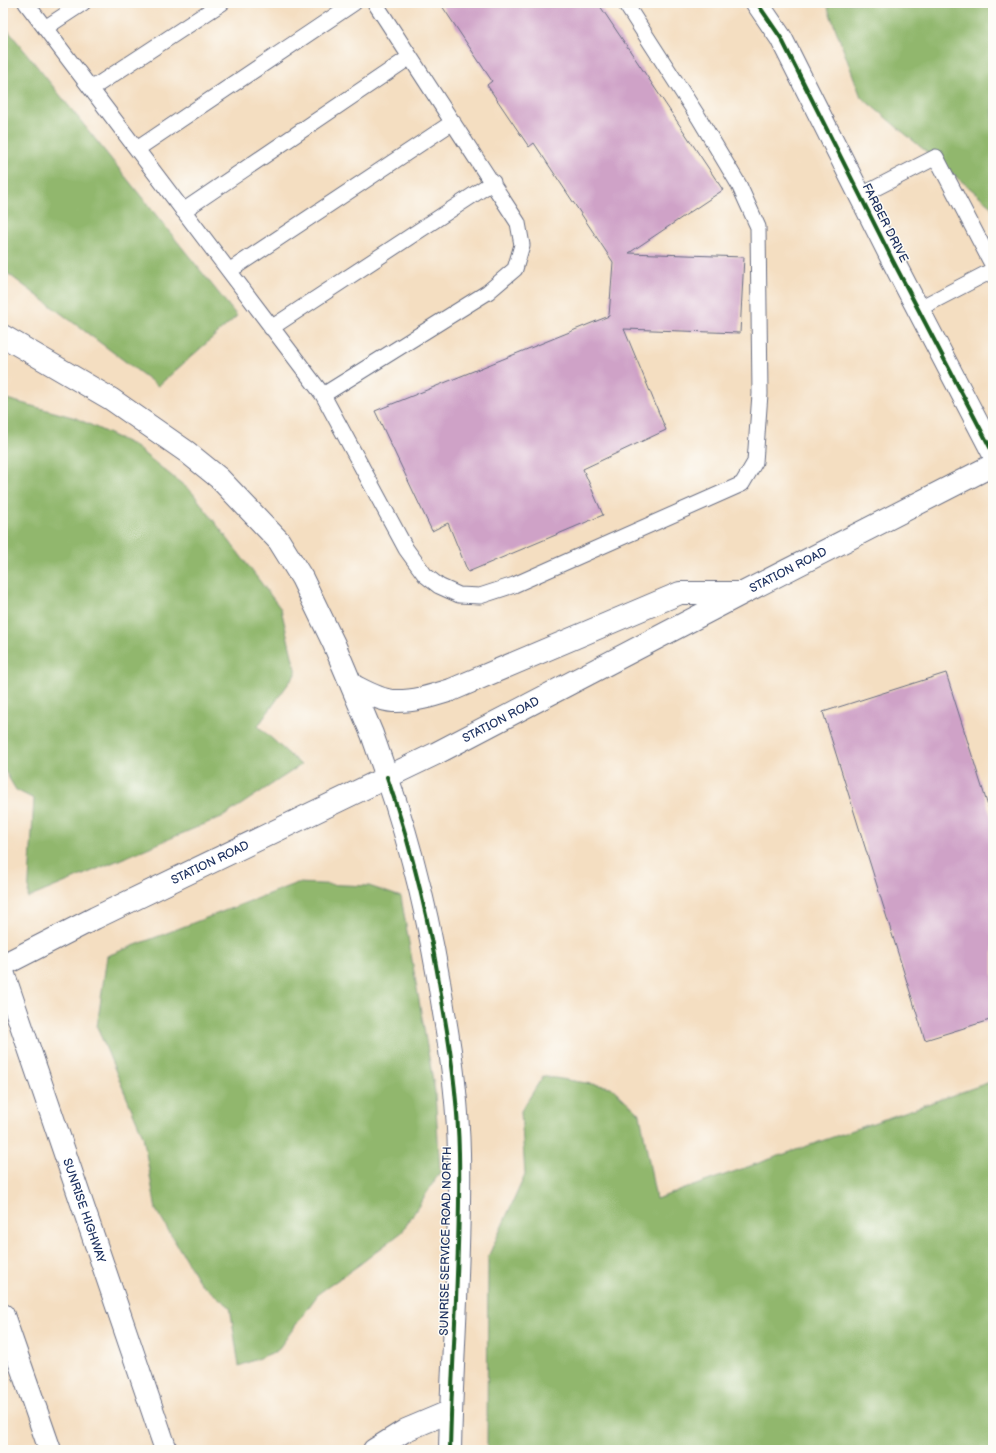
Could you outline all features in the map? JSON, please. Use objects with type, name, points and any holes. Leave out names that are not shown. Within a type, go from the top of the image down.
[{"type":"main road","name":"FARBER DRIVE","points":[[757,3],[781,38],[860,196],[993,453]]},
{"type":"main road","name":"SUNRISE SERVICE ROAD NORTH","points":[[3,336],[118,403],[187,452],[219,478],[279,541],[302,578],[319,611],[352,685],[374,740],[407,838],[424,906],[438,973],[450,1046],[459,1151],[459,1215],[450,1450]]},
{"type":"main road","name":"STATION ROAD","points":[[3,965],[95,918],[475,734],[993,464]]},
{"type":"main road","points":[[352,685],[365,692],[392,701],[422,699],[451,690],[680,593],[743,593]]},
{"type":"main road","name":"SUNRISE HIGHWAY","points":[[3,972],[166,1450]]},
{"type":"main road","points":[[3,1314],[50,1450]]},
{"type":"main road","points":[[374,1450],[406,1430],[451,1411]]},
{"type":"lane","points":[[26,3],[323,395],[406,549],[425,575],[439,586],[459,595],[480,596],[514,585],[742,484],[755,462],[760,394],[758,226],[739,185],[703,125],[625,3]]},
{"type":"lane","points":[[45,28],[83,3]]},
{"type":"lane","points":[[91,89],[222,3]]},
{"type":"lane","points":[[137,149],[354,3]]},
{"type":"lane","points":[[323,395],[488,292],[516,269],[522,245],[518,223],[493,182],[375,3]]},
{"type":"lane","points":[[183,211],[410,57]]},
{"type":"lane","points":[[228,271],[453,122]]},
{"type":"lane","points":[[860,196],[936,157],[993,266]]},
{"type":"lane","points":[[271,328],[493,182]]},
{"type":"lane","points":[[918,309],[993,270]]},
{"type":"green space","points":[[826,3],[993,3],[993,211],[990,205],[861,97]]},
{"type":"green space","points":[[3,24],[237,316],[158,386],[3,270]]},
{"type":"green space","points":[[3,398],[76,418],[133,445],[192,492],[281,609],[296,673],[258,726],[301,765],[224,816],[28,898],[34,799],[16,790],[3,768]]},
{"type":"green space","points":[[297,883],[369,886],[401,897],[435,1092],[440,1172],[402,1232],[319,1293],[277,1351],[239,1366],[230,1307],[200,1283],[156,1210],[143,1136],[97,1027],[107,956]]},
{"type":"green space","points":[[543,1076],[611,1087],[640,1114],[656,1199],[993,1081],[993,1450],[487,1450],[488,1257],[525,1175],[521,1111]]},
{"type":"building","points":[[440,3],[598,3],[723,190],[629,253],[744,257],[740,333],[624,329],[666,430],[583,469],[603,515],[468,572],[448,523],[432,531],[375,411],[609,316],[613,262],[534,143],[529,147],[487,85],[492,81]]},
{"type":"building","points":[[946,673],[993,822],[993,1019],[925,1040],[823,712]]},
{"type":"cycle path","points":[[757,3],[781,38],[893,261],[993,453]]},
{"type":"cycle path","points":[[387,777],[406,835],[428,923],[447,1030],[456,1100],[459,1153],[459,1227],[450,1450]]}]
